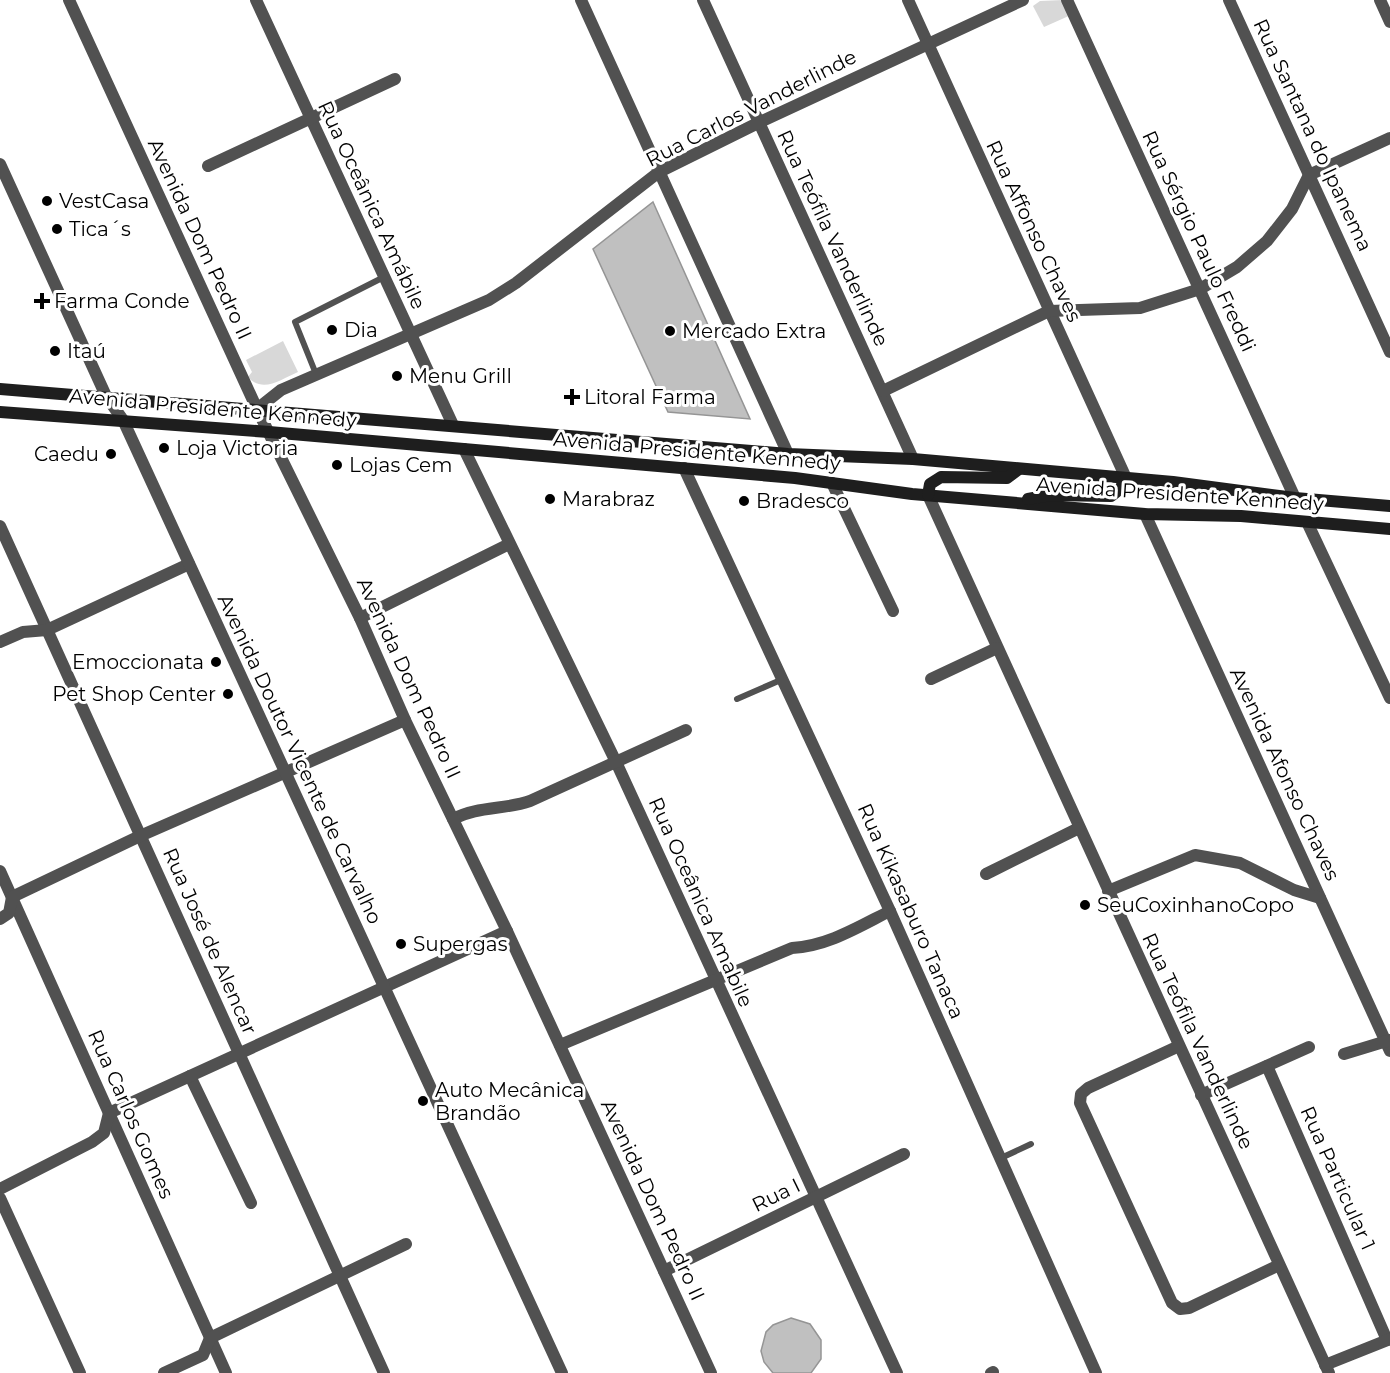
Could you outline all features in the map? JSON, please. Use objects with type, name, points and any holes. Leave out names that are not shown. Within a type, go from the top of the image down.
[{"type":"main road","name":"Avenida Presidente Kennedy","points":[[0,389],[788,454],[913,459],[1126,478],[1295,498],[1390,506]]},
{"type":"main road","name":"Avenida Presidente Kennedy","points":[[0,411],[684,468],[928,495],[1145,514],[1241,516],[1390,529]]},
{"type":"main road","points":[[928,495],[930,484],[941,477],[1007,478],[1018,469]]},
{"type":"main road","points":[[1009,502],[1050,495],[1111,496],[1120,489],[1126,478]]},
{"type":"street","name":"Avenida Dom Pedro II","points":[[69,0],[257,409],[360,618],[405,720],[507,931],[711,1373]]},
{"type":"street","name":"Rua Oceânica Amábile","points":[[256,0],[453,425]]},
{"type":"street","points":[[581,0],[788,454]]},
{"type":"street","name":"Rua Teófila Vanderlinde","points":[[703,0],[913,459]]},
{"type":"street","name":"Rua Affonso Chaves","points":[[908,0],[1126,478]]},
{"type":"street","name":"Rua Carlos Vanderlinde","points":[[257,409],[281,390],[411,335],[502,293],[660,172],[758,123],[1023,0]]},
{"type":"street","name":"Rua Sérgio Paulo Freddi","points":[[1067,0],[1295,498]]},
{"type":"street","name":"Rua Santana do Ipanema","points":[[1229,0],[1390,352]]},
{"type":"street","points":[[1380,0],[1390,22]]},
{"type":"street","points":[[208,166],[395,79]]},
{"type":"street","points":[[883,391],[1049,310],[1140,308],[1200,290],[1237,267],[1267,241],[1292,210],[1309,175],[1390,138]]},
{"type":"street","name":"Avenida Doutor Vicente de Carvalho","points":[[0,164],[106,396],[123,420],[562,1373]]},
{"type":"street","name":"Rua Oceânica Amabile","points":[[464,449],[616,762],[715,982],[897,1373]]},
{"type":"street","name":"Rua Kikasaburo Tanaca","points":[[684,468],[890,911],[1096,1373]]},
{"type":"street","points":[[832,483],[893,611]]},
{"type":"street","name":"Rua Teófila Vanderlinde","points":[[928,495],[1327,1369]]},
{"type":"street","name":"Avenida Afonso Chaves","points":[[1145,514],[1389,1044]]},
{"type":"street","points":[[1307,522],[1390,698]]},
{"type":"street","name":"Rua José de Alencar","points":[[0,526],[384,1373]]},
{"type":"street","points":[[360,618],[509,543]]},
{"type":"street","points":[[0,642],[23,632],[47,630],[189,564]]},
{"type":"street","points":[[931,679],[997,648]]},
{"type":"street","points":[[0,919],[9,913],[12,897],[140,836],[405,720]]},
{"type":"street","points":[[453,819],[470,810],[522,803],[686,730]]},
{"type":"street","points":[[987,874],[1079,828]]},
{"type":"street","points":[[1108,891],[1195,855],[1240,863],[1294,890],[1320,897]]},
{"type":"street","name":"Rua Carlos Gomes","points":[[0,871],[226,1373]]},
{"type":"street","points":[[560,1045],[792,948],[813,947],[826,942],[890,911]]},
{"type":"street","points":[[0,1189],[92,1142],[104,1133],[109,1113],[507,931]]},
{"type":"street","points":[[1344,1054],[1389,1044]]},
{"type":"street","points":[[1179,1046],[1088,1088],[1082,1094],[1080,1103],[1172,1304],[1180,1309],[1189,1308],[1279,1265]]},
{"type":"street","points":[[1201,1095],[1309,1047]]},
{"type":"street","name":"Rua Particular 1","points":[[1267,1065],[1388,1340]]},
{"type":"street","points":[[190,1076],[251,1203]]},
{"type":"street","name":"Rua I","points":[[664,1271],[904,1154]]},
{"type":"street","points":[[0,1198],[80,1373]]},
{"type":"street","points":[[164,1373],[203,1354],[210,1338],[406,1244]]},
{"type":"street","points":[[1327,1369],[1388,1340]]},
{"type":"lane","points":[[316,374],[295,322],[384,277]]},
{"type":"lane","points":[[737,699],[784,679]]},
{"type":"lane","points":[[1001,1158],[1031,1144]]},
{"type":"shaded area","points":[[1063,0],[1071,15],[1044,27],[1033,6],[1040,1]]},
{"type":"shaded area","points":[[283,341],[298,372],[272,384],[254,382],[248,377],[252,372],[246,360]]},
{"type":"building","name":"Mercado Extra","points":[[653,202],[750,419],[668,412],[593,249]]},
{"type":"building","points":[[791,1318],[810,1324],[821,1340],[821,1359],[811,1373],[773,1373],[764,1362],[761,1351],[766,1332],[773,1325]]},
{"type":"place","name":"VestCasa","points":[[47,201]]},
{"type":"place","name":"Tica´s","points":[[57,229]]},
{"type":"place","name":"Farma Conde","points":[[42,301]]},
{"type":"place","name":"Dia","points":[[332,330]]},
{"type":"place","name":"Mercado Extra","points":[[670,331]]},
{"type":"place","name":"Itaú","points":[[55,351]]},
{"type":"place","name":"Menu Grill","points":[[397,376]]},
{"type":"place","name":"Litoral Farma","points":[[572,397]]},
{"type":"place","name":"Loja Victoria","points":[[164,448]]},
{"type":"place","name":"Caedu","points":[[111,454]]},
{"type":"place","name":"Lojas Cem","points":[[337,465]]},
{"type":"place","name":"Marabraz","points":[[550,499]]},
{"type":"place","name":"Bradesco","points":[[744,501]]},
{"type":"place","name":"Emoccionata","points":[[216,662]]},
{"type":"place","name":"Pet Shop Center","points":[[228,694]]},
{"type":"place","name":"SeuCoxinhanoCopo","points":[[1085,905]]},
{"type":"place","name":"Supergas","points":[[401,944]]},
{"type":"place","name":"Auto Mecânica Brandão","points":[[423,1101]]}]
